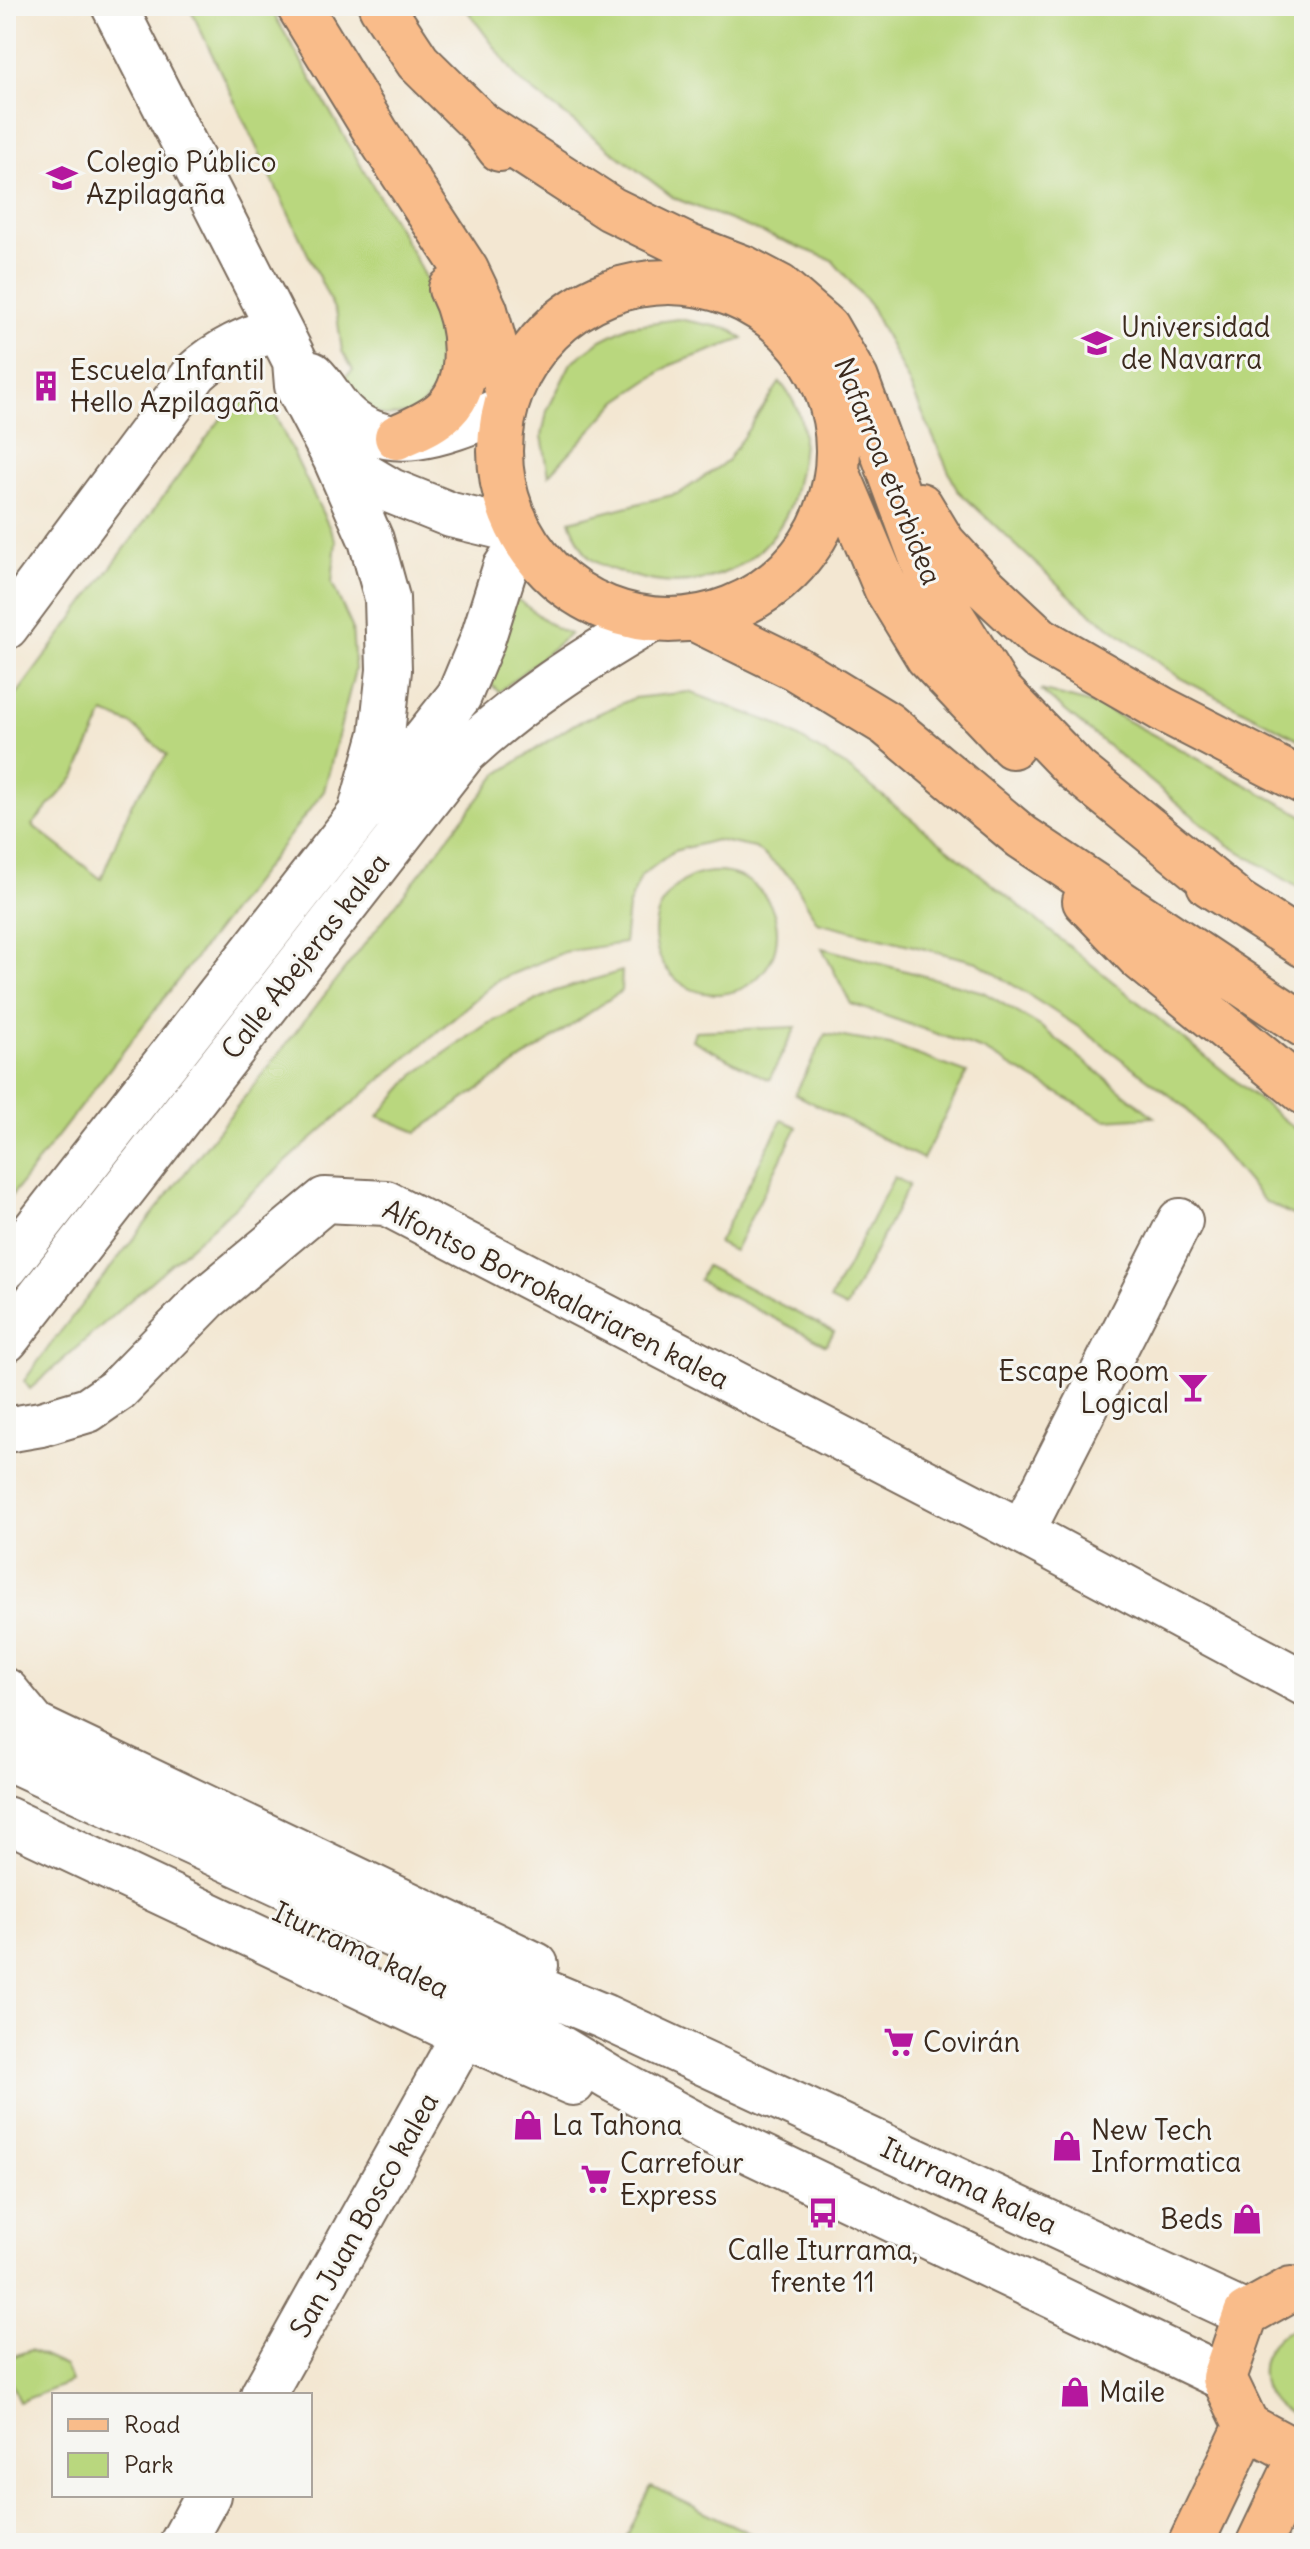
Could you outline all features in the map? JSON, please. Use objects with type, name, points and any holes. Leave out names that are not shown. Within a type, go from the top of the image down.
[{"type":"main road","points":[[299,6],[466,270],[485,310],[506,401]]},
{"type":"main road","name":"Nafarroa etorbidea","points":[[381,6],[418,62],[482,125],[526,185],[685,282]]},
{"type":"main road","name":"Nafarroa etorbidea","points":[[482,125],[611,209],[780,287],[826,327],[856,379],[930,581],[998,689],[1076,770],[1232,897]]},
{"type":"main road","points":[[376,132],[400,199],[455,296],[466,355],[463,377],[445,411],[397,437]]},
{"type":"main road","points":[[685,282],[733,294],[769,311],[802,345],[827,387],[839,437],[838,474],[831,507],[815,538],[787,574],[745,603],[695,619],[650,621],[597,606],[551,574],[521,535],[503,492],[498,451],[506,401],[536,344],[578,307],[629,286],[685,282]]},
{"type":"main road","points":[[872,425],[943,543],[1040,639],[1162,709],[1304,782]]},
{"type":"main road","name":"Nafarroa etorbidea","points":[[838,474],[886,588],[928,657],[1006,741],[1100,820],[1232,897],[1304,945]]},
{"type":"main road","points":[[695,619],[795,668],[887,724],[1022,837],[1140,958],[1304,1092]]},
{"type":"main road","points":[[1022,837],[1304,1025]]},
{"type":"main road","points":[[1259,2543],[1302,2454],[1247,2426],[1224,2378],[1246,2314],[1300,2281]]},
{"type":"main road","points":[[1191,2543],[1247,2426]]},
{"type":"street","points":[[114,6],[286,344],[297,386],[335,458],[371,540],[387,598],[389,670],[382,734],[361,813]]},
{"type":"street","points":[[6,627],[196,372],[213,357],[240,342],[286,344],[315,376],[338,409],[361,428],[384,436],[429,436],[506,401]]},
{"type":"street","points":[[335,458],[391,491],[451,515],[521,535]]},
{"type":"street","name":"Calle Abejeras kalea","points":[[6,1267],[361,813],[459,696],[482,641],[505,568],[521,535]]},
{"type":"street","name":"Calle Abejeras kalea","points":[[6,1340],[463,754],[495,724],[550,682],[650,621]]},
{"type":"street","name":"Alfontso Borrokalariaren kalea","points":[[18,1421],[88,1410],[117,1390],[207,1298],[325,1200],[386,1203],[1022,1532],[1304,1683]]},
{"type":"street","points":[[1022,1532],[1180,1221]]},
{"type":"street","name":"Iturrama kalea","points":[[6,1691],[35,1726],[555,1975],[605,2017]]},
{"type":"street","name":"Iturrama kalea","points":[[6,1757],[455,1964],[504,1975],[605,2017],[1246,2314]]},
{"type":"street","name":"Iturrama kalea","points":[[6,1782],[512,2019],[610,2078],[708,2131],[1224,2378]]},
{"type":"street","name":"Iturrama kalea","points":[[6,1819],[464,2035],[600,2095],[708,2131]]},
{"type":"street","name":"San Juan Bosco kalea","points":[[264,2393],[464,2035]]},
{"type":"street","points":[[182,2543],[207,2497]]},
{"type":"green space","points":[[189,6],[269,6],[407,242],[441,318],[450,372],[416,413],[385,416],[352,403],[338,382],[353,370],[342,351],[337,315]]},
{"type":"green space","name":"Universidad de Navarra","points":[[464,6],[1304,6],[1304,742],[1180,678],[1079,604],[957,490],[870,305],[832,260],[674,198],[520,81]]},
{"type":"green space","points":[[678,319],[730,329],[743,339],[671,365],[618,401],[549,475],[542,436],[547,411],[571,363],[601,340],[629,326]]},
{"type":"green space","points":[[780,382],[800,416],[802,451],[789,509],[761,549],[723,574],[678,582],[654,581],[620,572],[599,564],[587,555],[570,521],[680,493],[727,461]]},
{"type":"green space","points":[[242,402],[262,404],[274,413],[336,541],[332,583],[352,627],[355,670],[324,791],[6,1203],[6,709],[223,416]],"holes":[[[104,713],[131,724],[167,755],[132,803],[101,879],[32,825],[75,777]]]},
{"type":"green space","points":[[513,597],[570,634],[499,692],[487,681]]},
{"type":"green space","points":[[1040,690],[1100,706],[1304,816],[1304,891],[1227,844]]},
{"type":"green space","points":[[689,692],[774,723],[847,767],[1304,1136],[1304,1221],[1264,1201],[1184,1106],[1080,1028],[977,962],[817,922],[792,878],[755,848],[716,840],[674,851],[641,876],[628,907],[624,943],[564,952],[498,980],[332,1121],[30,1389],[24,1381],[54,1340],[498,774],[573,725],[634,698]]},
{"type":"green space","points":[[716,872],[740,876],[759,890],[773,909],[777,933],[773,957],[759,976],[740,990],[716,994],[692,990],[673,976],[659,957],[655,933],[659,909],[673,890],[692,876]]},
{"type":"green space","points":[[822,948],[983,992],[1040,1026],[1154,1117],[1105,1120],[983,1050],[851,1004]]},
{"type":"green space","points":[[622,971],[621,991],[417,1132],[378,1116],[415,1074],[487,1024],[556,991]]},
{"type":"green space","points":[[796,1027],[769,1080],[692,1040],[695,1031]]},
{"type":"green space","points":[[826,1034],[890,1045],[967,1073],[923,1159],[795,1094]]},
{"type":"green space","points":[[782,1120],[797,1127],[734,1251],[718,1243]]},
{"type":"green space","points":[[894,1177],[909,1185],[846,1308],[830,1300]]},
{"type":"green space","points":[[706,1266],[834,1332],[826,1345],[699,1280]]},
{"type":"green space","points":[[1304,2326],[1304,2416],[1285,2411],[1272,2400],[1264,2387],[1262,2372],[1264,2357],[1272,2343],[1286,2332]]},
{"type":"green space","points":[[30,2350],[65,2366],[71,2382],[19,2402],[6,2369],[6,2359]]},
{"type":"green space","points":[[651,2486],[770,2543],[624,2543]]},
{"type":"place","name":"Colegio Público Azpilagaña","points":[[62,178]]},
{"type":"place","name":"Universidad de Navarra","points":[[1097,343]]},
{"type":"place","name":"Escuela Infantil Hello Azpilagaña","points":[[46,386]]},
{"type":"place","name":"Escape Room Logical","points":[[1193,1387]]},
{"type":"place","name":"Covirán","points":[[899,2042]]},
{"type":"place","name":"La Tahona","points":[[528,2125]]},
{"type":"place","name":"New Tech Informatica","points":[[1067,2146]]},
{"type":"place","name":"Carrefour Express","points":[[596,2179]]},
{"type":"place","name":"Calle Iturrama, frente 11","points":[[823,2213]]},
{"type":"place","name":"Beds","points":[[1247,2219]]},
{"type":"place","name":"Maile","points":[[1075,2392]]}]
